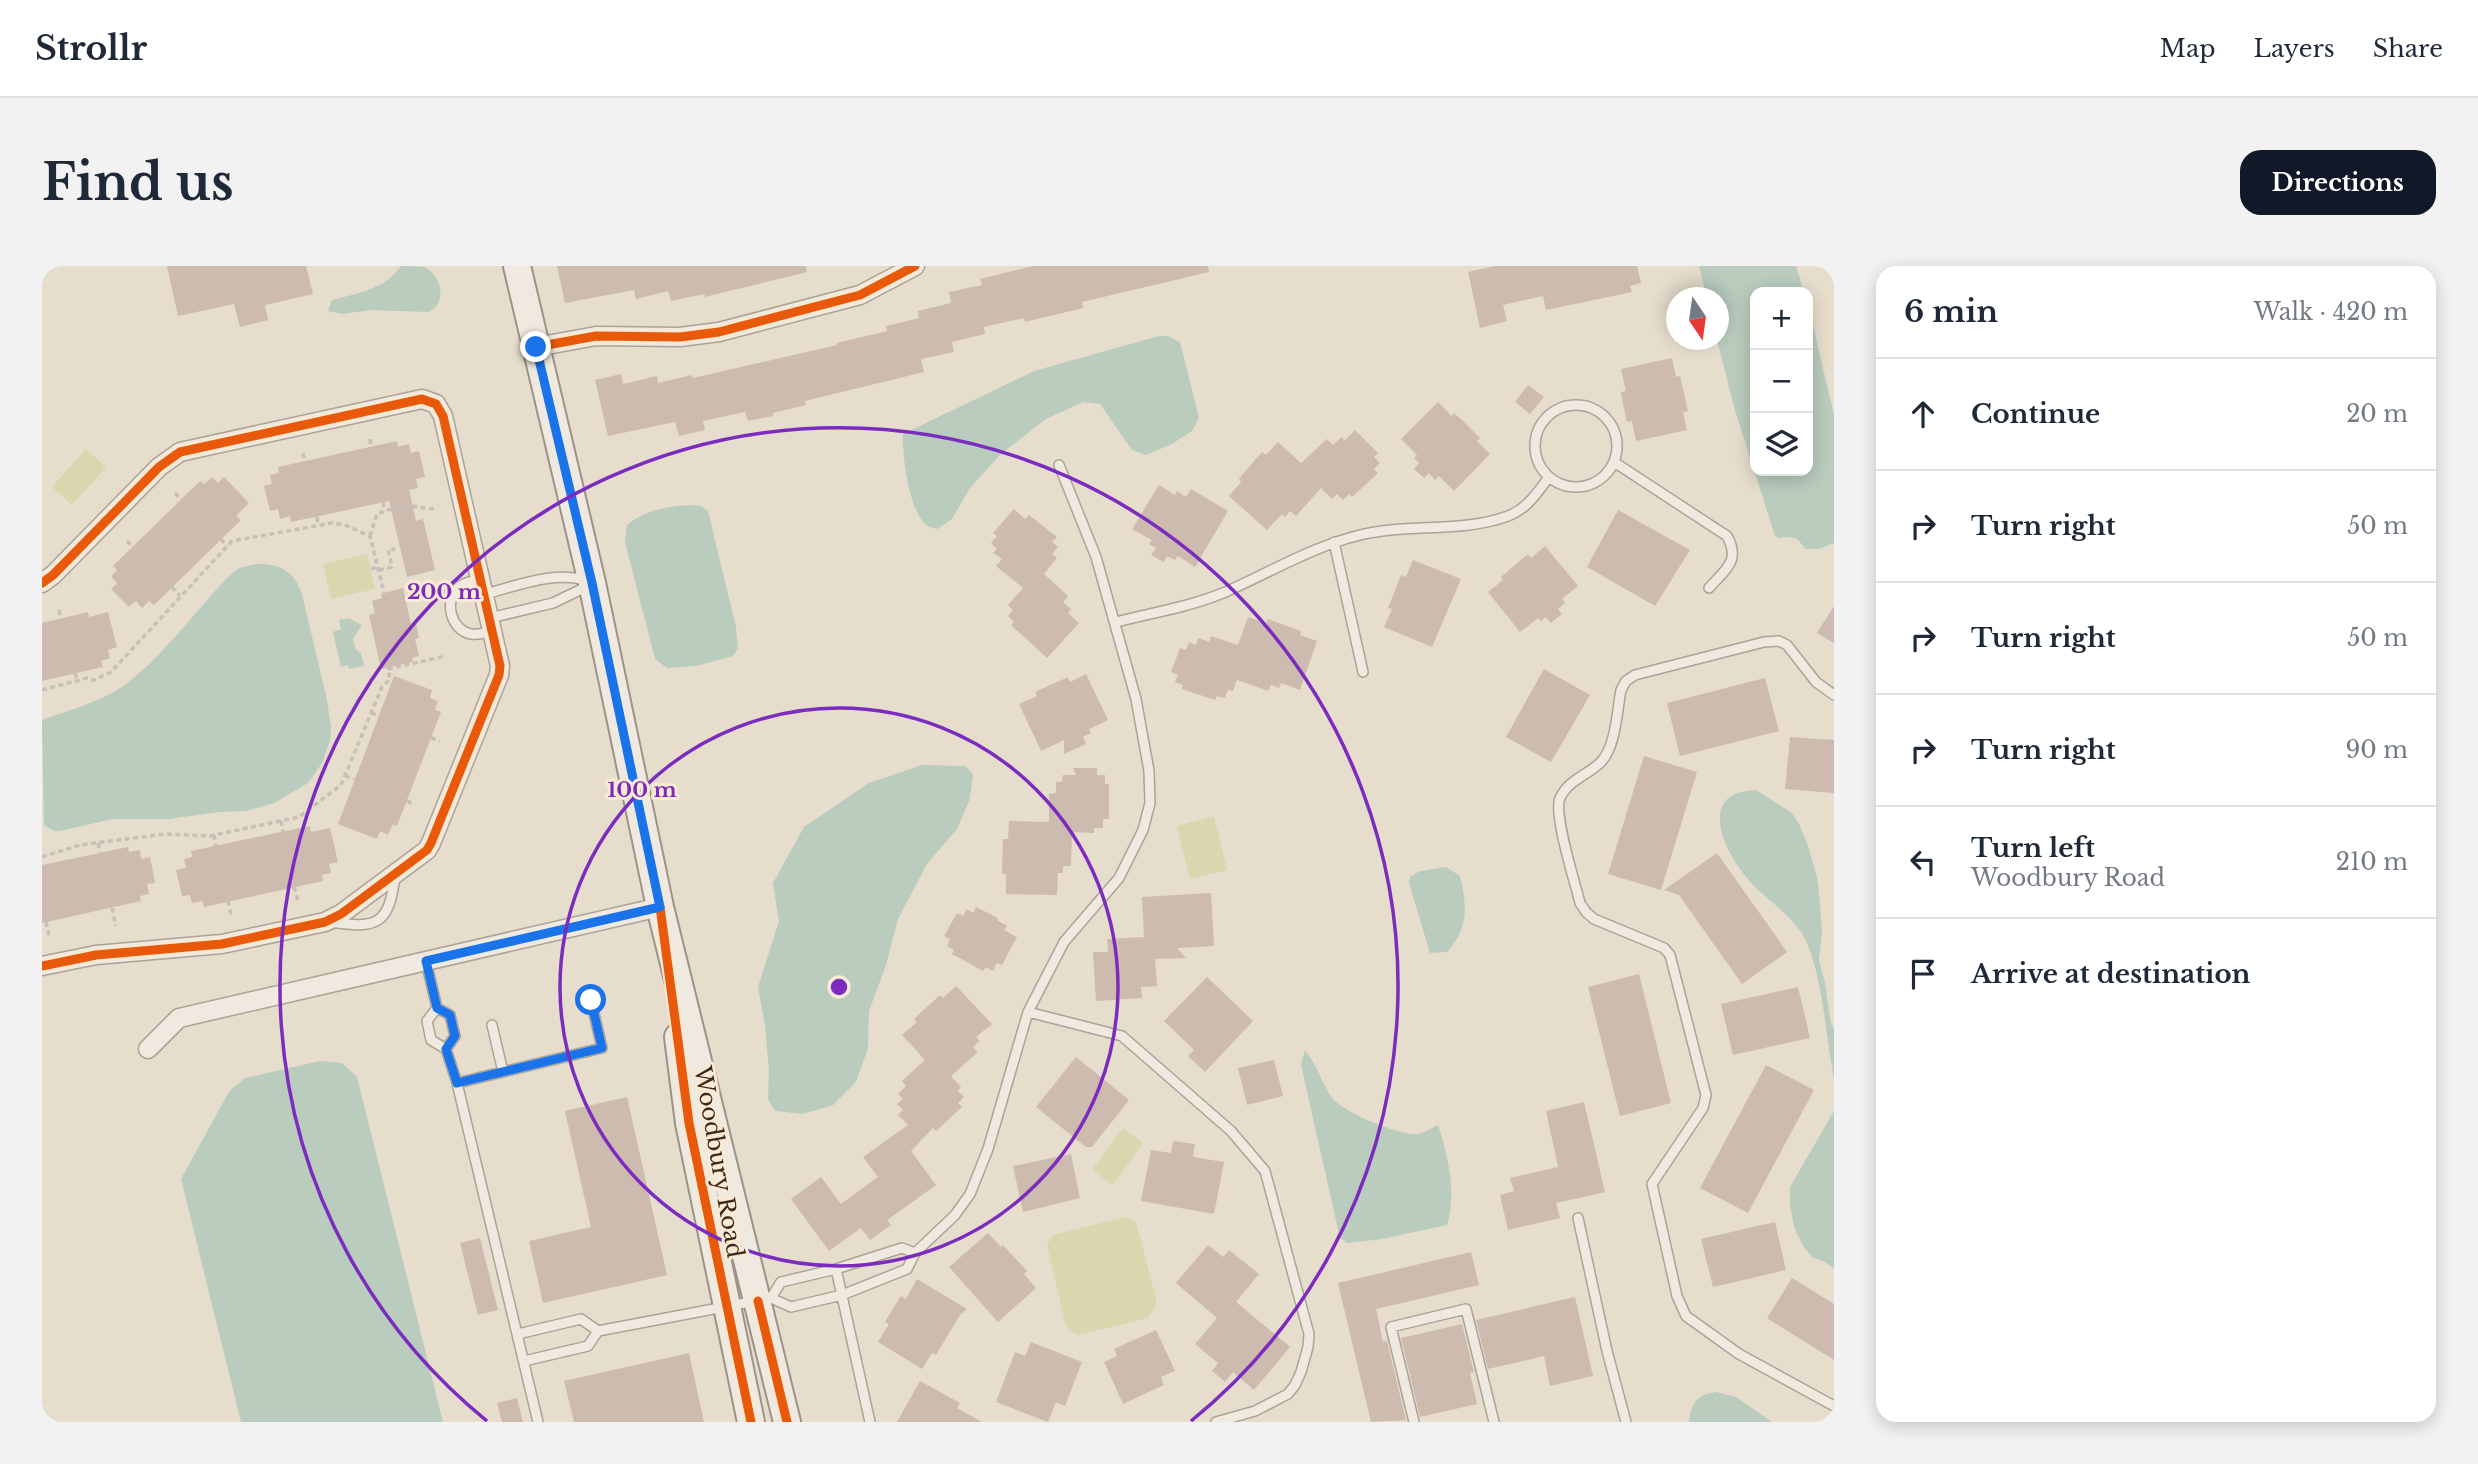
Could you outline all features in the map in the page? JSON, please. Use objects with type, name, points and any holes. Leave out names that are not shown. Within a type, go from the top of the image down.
[{"type":"street","name":"Woodbury Road","points":[[517,266],[592,583],[660,907],[765,1299],[788,1422]]},
{"type":"street","points":[[536,347],[596,336],[680,337],[719,332],[860,295],[915,266]]},
{"type":"street","points":[[42,583],[159,467],[180,452],[422,399],[436,404],[443,416],[500,657],[499,676],[427,850],[341,914],[326,922],[222,944],[96,955],[42,966]]},
{"type":"street","name":"Woodbury Road","points":[[660,907],[689,1123],[751,1422]]},
{"type":"street","points":[[148,1049],[179,1018],[660,907]]},
{"type":"lane","points":[[1567,406],[1587,406],[1606,418],[1617,439],[1614,462],[1604,476],[1583,487],[1565,485],[1549,477],[1541,468],[1536,457],[1537,433],[1550,414],[1567,406]]},
{"type":"lane","points":[[1614,462],[1727,536],[1733,546],[1734,557],[1728,568],[1709,588]]},
{"type":"lane","points":[[524,1361],[588,1346],[598,1331],[765,1299],[791,1307],[842,1295],[907,1269],[915,1253],[955,1215],[970,1194],[988,1149],[1028,1012],[1064,943],[1119,877],[1148,817],[1149,771],[1136,699],[1096,557],[1059,465]]},
{"type":"lane","points":[[1116,622],[1211,597],[1334,542],[1387,530],[1465,524],[1505,517],[1527,506],[1549,477]]},
{"type":"lane","points":[[1334,542],[1363,672]]},
{"type":"lane","points":[[563,577],[579,578],[592,583],[575,594],[492,624],[480,634],[464,632],[453,619],[453,594],[458,587],[483,587],[563,577]]},
{"type":"lane","points":[[1834,695],[1822,688],[1787,645],[1779,641],[1764,642],[1635,675],[1626,681],[1621,690],[1607,753],[1600,763],[1568,786],[1559,799],[1559,816],[1580,903],[1586,912],[1594,919],[1664,948],[1670,955],[1706,1095],[1703,1108],[1652,1184],[1681,1308],[1697,1325],[1739,1354],[1834,1406]]},
{"type":"lane","points":[[326,922],[355,926],[369,925],[381,919],[393,899],[396,873]]},
{"type":"lane","points":[[426,961],[437,1008],[450,1015],[455,1036],[446,1049]]},
{"type":"lane","points":[[457,1083],[602,1048],[591,1000]]},
{"type":"lane","points":[[437,1008],[427,1021],[431,1040],[446,1049],[457,1083],[538,1422]]},
{"type":"lane","points":[[1028,1012],[1122,1036],[1231,1131],[1265,1171],[1309,1334],[1308,1347],[1301,1372],[1288,1394],[1255,1411],[1216,1422]]},
{"type":"lane","points":[[492,1025],[503,1072]]},
{"type":"lane","points":[[1577,1218],[1626,1422]]},
{"type":"lane","points":[[765,1299],[781,1282],[836,1269],[902,1248],[915,1253]]},
{"type":"lane","points":[[836,1269],[870,1422]]},
{"type":"lane","points":[[1414,1422],[1391,1327],[1465,1309],[1494,1422]]},
{"type":"lane","points":[[518,1334],[582,1319],[598,1331]]},
{"type":"path","points":[[370,439],[371,447]]},
{"type":"path","points":[[303,453],[305,461]]},
{"type":"path","points":[[175,493],[181,499]]},
{"type":"path","points":[[383,502],[386,511]]},
{"type":"path","points":[[384,593],[370,536],[377,514],[402,506],[416,506],[426,510],[437,508]]},
{"type":"path","points":[[317,517],[318,525]]},
{"type":"path","points":[[42,690],[86,678],[94,680],[111,672],[232,541],[332,523],[370,536]]},
{"type":"path","points":[[221,539],[227,546]]},
{"type":"path","points":[[127,541],[132,547]]},
{"type":"path","points":[[370,569],[392,567],[388,551],[395,549]]},
{"type":"path","points":[[172,587],[180,596]]},
{"type":"path","points":[[59,610],[61,618]]},
{"type":"path","points":[[42,857],[80,845],[165,834],[214,835],[299,817],[341,785],[382,687],[390,679],[388,669],[446,656]]},
{"type":"path","points":[[75,673],[77,680]]},
{"type":"path","points":[[371,713],[379,716]]},
{"type":"path","points":[[431,738],[440,741]]},
{"type":"path","points":[[345,776],[354,779]]},
{"type":"path","points":[[407,801],[414,804]]},
{"type":"path","points":[[281,821],[283,832]]},
{"type":"path","points":[[214,835],[216,846]]},
{"type":"path","points":[[99,843],[100,852]]},
{"type":"path","points":[[295,887],[298,901]]},
{"type":"path","points":[[228,901],[230,915]]},
{"type":"path","points":[[112,908],[116,926]]},
{"type":"path","points":[[46,922],[49,935]]},
{"type":"shaded area","points":[[401,266],[424,267],[435,276],[440,296],[434,308],[428,312],[371,310],[342,314],[328,311],[332,300],[379,285],[395,274]]},
{"type":"shaded area","points":[[1699,266],[1796,266],[1802,287],[1750,287],[1750,457],[1720,350],[1729,350],[1729,287],[1704,287]]},
{"type":"shaded area","points":[[1813,325],[1834,415],[1834,543],[1819,549],[1805,549],[1795,538],[1775,536],[1756,476],[1813,476]]},
{"type":"shaded area","points":[[1159,336],[1168,336],[1180,342],[1199,418],[1192,431],[1172,444],[1146,455],[1132,450],[1100,404],[1083,402],[1046,419],[1001,454],[970,488],[952,519],[937,529],[926,525],[920,518],[908,482],[903,434],[1034,371]]},
{"type":"shaded area","points":[[86,449],[106,467],[72,505],[52,487]]},
{"type":"shaded area","points":[[691,505],[701,506],[708,511],[736,627],[738,648],[733,656],[696,666],[667,668],[655,659],[625,542],[627,525],[649,512]]},
{"type":"shaded area","points":[[367,554],[375,589],[331,599],[323,564]]},
{"type":"shaded area","points":[[256,564],[272,565],[285,570],[295,579],[302,594],[331,728],[330,741],[322,763],[308,783],[274,803],[247,811],[168,819],[113,819],[60,831],[54,831],[44,825],[42,720],[93,702],[122,687],[164,649],[231,574],[239,568]]},
{"type":"shaded area","points":[[349,618],[362,625],[353,639],[356,650],[361,653],[364,666],[349,669],[348,665],[341,667],[333,632],[341,629],[339,620]]},
{"type":"shaded area","points":[[922,765],[965,766],[973,774],[970,799],[957,829],[927,864],[898,919],[886,965],[869,1011],[868,1048],[856,1082],[833,1105],[803,1114],[775,1111],[768,1099],[769,1070],[758,987],[779,921],[773,883],[804,827],[869,783]]},
{"type":"shaded area","points":[[1756,790],[1792,813],[1808,846],[1817,877],[1822,931],[1819,960],[1834,1029],[1834,1079],[1820,992],[1807,943],[1791,920],[1743,873],[1729,851],[1722,833],[1720,814],[1728,798]]},
{"type":"shaded area","points":[[1214,816],[1227,870],[1190,879],[1177,826]]},
{"type":"shaded area","points":[[1446,867],[1460,876],[1465,907],[1463,925],[1447,952],[1430,953],[1409,883],[1410,877],[1420,871]]},
{"type":"shaded area","points":[[1305,1050],[1332,1098],[1348,1110],[1385,1127],[1409,1133],[1418,1134],[1438,1125],[1448,1162],[1451,1187],[1447,1225],[1382,1239],[1347,1243],[1340,1238],[1301,1065]]},
{"type":"shaded area","points":[[320,1061],[342,1063],[357,1077],[443,1422],[241,1422],[181,1179],[230,1090],[245,1078]]},
{"type":"shaded area","points":[[1834,1111],[1834,1268],[1812,1257],[1803,1246],[1794,1227],[1790,1187]]},
{"type":"shaded area","points":[[1123,1128],[1143,1143],[1113,1185],[1092,1170]]},
{"type":"shaded area","points":[[1126,1217],[1136,1222],[1157,1303],[1148,1318],[1077,1335],[1066,1326],[1047,1245],[1053,1235]]},
{"type":"shaded area","points":[[1716,1392],[1736,1397],[1772,1422],[1689,1422],[1696,1401],[1704,1395]]},
{"type":"building","points":[[167,266],[306,266],[313,294],[265,305],[268,320],[240,327],[234,304],[178,316]]},
{"type":"building","points":[[557,266],[806,266],[807,272],[705,297],[704,294],[671,301],[668,291],[636,299],[634,290],[565,303]]},
{"type":"building","points":[[1034,266],[1208,266],[1209,272],[1082,302],[1083,308],[1025,322],[1024,318],[984,327],[985,334],[952,342],[954,352],[921,359],[924,372],[805,401],[806,405],[773,413],[773,416],[748,421],[745,412],[703,421],[705,430],[679,436],[675,422],[608,436],[595,380],[621,374],[623,384],[657,376],[658,383],[692,375],[693,378],[837,345],[887,331],[886,326],[919,318],[918,311],[951,303],[949,292],[982,285],[980,279]]},
{"type":"building","points":[[1495,266],[1637,266],[1641,283],[1630,286],[1632,292],[1546,310],[1543,296],[1503,305],[1507,321],[1480,328],[1468,272]]},
{"type":"building","points":[[1672,358],[1676,377],[1680,376],[1688,411],[1683,412],[1687,430],[1636,441],[1632,421],[1627,422],[1622,399],[1621,392],[1626,391],[1621,369]]},
{"type":"building","points":[[1528,385],[1544,397],[1530,414],[1515,402]]},
{"type":"building","points":[[1438,402],[1480,438],[1477,441],[1490,454],[1454,491],[1439,476],[1435,480],[1429,473],[1424,478],[1414,469],[1419,463],[1414,458],[1417,455],[1401,439]]},
{"type":"building","points":[[1355,430],[1378,453],[1374,457],[1380,463],[1374,469],[1378,473],[1352,497],[1349,494],[1343,500],[1337,494],[1332,499],[1321,488],[1296,516],[1290,511],[1285,517],[1282,514],[1267,530],[1229,496],[1241,482],[1239,479],[1262,452],[1266,455],[1278,442],[1301,463],[1327,439],[1333,445],[1341,437],[1345,440]]},
{"type":"building","points":[[397,441],[398,447],[409,444],[411,453],[419,451],[425,477],[416,479],[418,488],[409,490],[416,521],[423,519],[435,570],[407,577],[389,501],[291,522],[290,516],[280,519],[278,509],[270,511],[264,486],[272,484],[270,475],[279,473],[278,467]]},
{"type":"building","points":[[212,477],[218,483],[224,477],[249,503],[236,516],[241,520],[154,605],[149,601],[142,608],[136,601],[129,607],[111,589],[117,583],[111,576],[117,570],[113,566],[200,481],[204,484]]},
{"type":"building","points":[[1159,485],[1175,495],[1177,491],[1186,497],[1191,489],[1228,511],[1195,567],[1178,556],[1175,560],[1167,556],[1164,562],[1151,555],[1156,548],[1149,544],[1152,540],[1132,529]]},
{"type":"building","points":[[1014,509],[1025,519],[1029,515],[1057,537],[1052,542],[1058,547],[1052,554],[1057,558],[1044,574],[1068,596],[1063,602],[1071,609],[1068,613],[1079,623],[1047,658],[1011,625],[1014,622],[1008,616],[1013,610],[1008,605],[1023,588],[996,566],[1002,559],[993,553],[997,549],[991,543],[997,536],[993,533]]},
{"type":"building","points":[[1618,510],[1690,550],[1655,606],[1587,567]]},
{"type":"building","points":[[1545,546],[1578,586],[1562,599],[1565,603],[1558,609],[1562,614],[1551,623],[1546,617],[1541,621],[1538,618],[1520,632],[1488,592],[1528,554],[1531,558]]},
{"type":"building","points":[[1413,560],[1461,579],[1432,647],[1384,627],[1392,609],[1388,608],[1401,575],[1406,577]]},
{"type":"building","points":[[403,588],[411,624],[416,624],[419,638],[415,639],[419,656],[412,658],[413,662],[381,669],[369,615],[375,613],[372,601],[382,598],[381,594]]},
{"type":"building","points":[[1834,606],[1834,643],[1817,633]]},
{"type":"building","points":[[88,612],[89,617],[108,612],[117,647],[108,650],[110,658],[101,661],[103,667],[42,681],[42,623]]},
{"type":"building","points":[[1248,617],[1266,623],[1268,619],[1301,631],[1300,635],[1317,641],[1300,690],[1281,683],[1279,688],[1271,685],[1268,691],[1237,680],[1233,691],[1228,690],[1225,698],[1217,696],[1215,700],[1182,689],[1183,685],[1175,682],[1178,675],[1171,672],[1180,648],[1186,650],[1189,642],[1196,645],[1198,638],[1209,642],[1211,636],[1238,645]]},
{"type":"building","points":[[1544,669],[1590,695],[1551,762],[1506,737]]},
{"type":"building","points":[[1086,674],[1108,720],[1089,729],[1091,733],[1083,737],[1086,744],[1064,754],[1064,740],[1041,751],[1019,704],[1037,696],[1035,692],[1068,677],[1070,682]]},
{"type":"building","points":[[394,676],[432,690],[430,698],[438,701],[435,710],[441,712],[397,826],[393,824],[388,835],[380,831],[377,839],[338,824]]},
{"type":"building","points":[[1765,678],[1779,731],[1680,756],[1667,703]]},
{"type":"building","points":[[1790,737],[1834,740],[1834,793],[1785,789]]},
{"type":"building","points":[[1644,756],[1697,772],[1661,890],[1608,874]]},
{"type":"building","points":[[1073,768],[1097,768],[1097,775],[1105,775],[1105,784],[1109,784],[1109,819],[1103,819],[1103,828],[1094,828],[1094,833],[1072,832],[1071,866],[1063,866],[1063,873],[1058,873],[1057,895],[1006,894],[1006,874],[1002,874],[1003,839],[1008,839],[1009,821],[1049,822],[1049,794],[1056,793],[1056,782],[1062,782],[1063,775],[1076,775]]},
{"type":"building","points":[[310,826],[311,832],[330,828],[338,862],[329,864],[331,873],[322,875],[323,881],[204,907],[203,901],[192,903],[190,895],[182,896],[176,870],[186,868],[184,859],[192,857],[191,851]]},
{"type":"building","points":[[128,847],[129,852],[140,850],[141,859],[150,857],[155,883],[147,884],[149,894],[140,896],[141,901],[42,923],[42,865]]},
{"type":"building","points":[[1717,853],[1787,952],[1742,984],[1679,895],[1664,890]]},
{"type":"building","points":[[1211,893],[1214,946],[1177,948],[1186,958],[1155,959],[1157,986],[1141,987],[1142,998],[1096,1001],[1093,952],[1108,952],[1107,939],[1144,937],[1142,897]]},
{"type":"building","points":[[976,907],[998,918],[997,920],[1007,926],[1004,930],[1017,937],[1002,965],[997,963],[993,971],[986,967],[983,971],[952,954],[954,950],[947,946],[950,939],[944,936],[957,913],[963,916],[967,909],[973,913]]},
{"type":"building","points":[[1639,974],[1671,1103],[1620,1116],[1588,987]]},
{"type":"building","points":[[1207,977],[1253,1021],[1205,1072],[1188,1056],[1194,1050],[1164,1021]]},
{"type":"building","points":[[956,986],[992,1024],[976,1037],[980,1041],[973,1047],[978,1052],[951,1076],[961,1087],[958,1091],[964,1097],[958,1103],[962,1107],[936,1131],[933,1128],[911,1151],[936,1185],[887,1220],[891,1225],[870,1240],[861,1228],[829,1251],[791,1199],[821,1177],[841,1204],[878,1177],[863,1157],[908,1125],[898,1115],[903,1110],[897,1104],[903,1099],[898,1094],[906,1086],[902,1081],[925,1060],[902,1035],[917,1022],[914,1019],[940,995],[943,998]]},
{"type":"building","points":[[1798,987],[1810,1038],[1733,1055],[1721,1004]]},
{"type":"building","points":[[1076,1057],[1129,1100],[1092,1147],[1086,1147],[1036,1107]]},
{"type":"building","points":[[1274,1060],[1283,1096],[1247,1105],[1238,1068]]},
{"type":"building","points":[[1766,1065],[1814,1090],[1748,1213],[1700,1188]]},
{"type":"building","points":[[627,1097],[667,1275],[543,1303],[529,1241],[591,1227],[565,1111]]},
{"type":"building","points":[[1584,1102],[1605,1192],[1556,1203],[1560,1218],[1508,1230],[1500,1195],[1514,1191],[1510,1178],[1558,1167],[1546,1111]]},
{"type":"building","points":[[1173,1141],[1195,1144],[1193,1157],[1224,1162],[1214,1214],[1141,1201],[1151,1150],[1171,1153]]},
{"type":"building","points":[[1071,1154],[1080,1198],[1023,1212],[1013,1166]]},
{"type":"building","points":[[1775,1222],[1786,1270],[1713,1287],[1701,1239]]},
{"type":"building","points":[[988,1233],[1027,1271],[1024,1274],[1036,1288],[998,1322],[949,1267]]},
{"type":"building","points":[[480,1238],[498,1310],[478,1315],[460,1243]]},
{"type":"building","points":[[1208,1245],[1223,1257],[1229,1250],[1259,1274],[1236,1302],[1290,1347],[1254,1390],[1233,1372],[1225,1382],[1212,1371],[1218,1363],[1195,1344],[1217,1318],[1176,1283]]},
{"type":"building","points":[[1471,1252],[1479,1285],[1376,1309],[1383,1342],[1387,1341],[1406,1420],[1371,1422],[1338,1283]]},
{"type":"building","points":[[1792,1278],[1834,1304],[1834,1360],[1767,1318]]},
{"type":"building","points":[[917,1279],[967,1309],[960,1315],[936,1355],[932,1353],[922,1369],[878,1342],[889,1324],[885,1322],[897,1302],[901,1296],[906,1299]]},
{"type":"building","points":[[1575,1297],[1593,1376],[1550,1386],[1544,1356],[1488,1369],[1476,1320]]},
{"type":"building","points":[[1462,1324],[1474,1372],[1470,1373],[1477,1404],[1420,1417],[1401,1338]]},
{"type":"building","points":[[1156,1330],[1175,1371],[1161,1377],[1164,1385],[1123,1404],[1104,1362],[1117,1356],[1114,1349]]},
{"type":"building","points":[[1031,1342],[1082,1362],[1065,1406],[1056,1402],[1048,1422],[996,1402],[1015,1352],[1025,1356]]},
{"type":"building","points":[[689,1353],[704,1422],[574,1422],[564,1381]]},
{"type":"building","points":[[920,1381],[960,1403],[957,1408],[982,1422],[897,1422]]},
{"type":"building","points":[[517,1398],[523,1422],[502,1422],[497,1403]]},
{"type":"cycle path","points":[[536,347],[596,336],[680,337],[719,332],[860,295],[915,266]]},
{"type":"cycle path","points":[[42,583],[159,467],[180,452],[422,399],[436,404],[443,416],[500,666],[499,675],[427,850],[341,914],[325,922],[222,944],[96,955],[42,966]]},
{"type":"cycle path","points":[[660,907],[689,1123],[751,1422]]},
{"type":"cycle path","points":[[758,1301],[787,1422]]},
{"type":"route","points":[[536,347],[592,583],[660,907],[426,961],[437,1008],[450,1015],[455,1036],[446,1049],[457,1083],[602,1048],[591,1000]]}]
